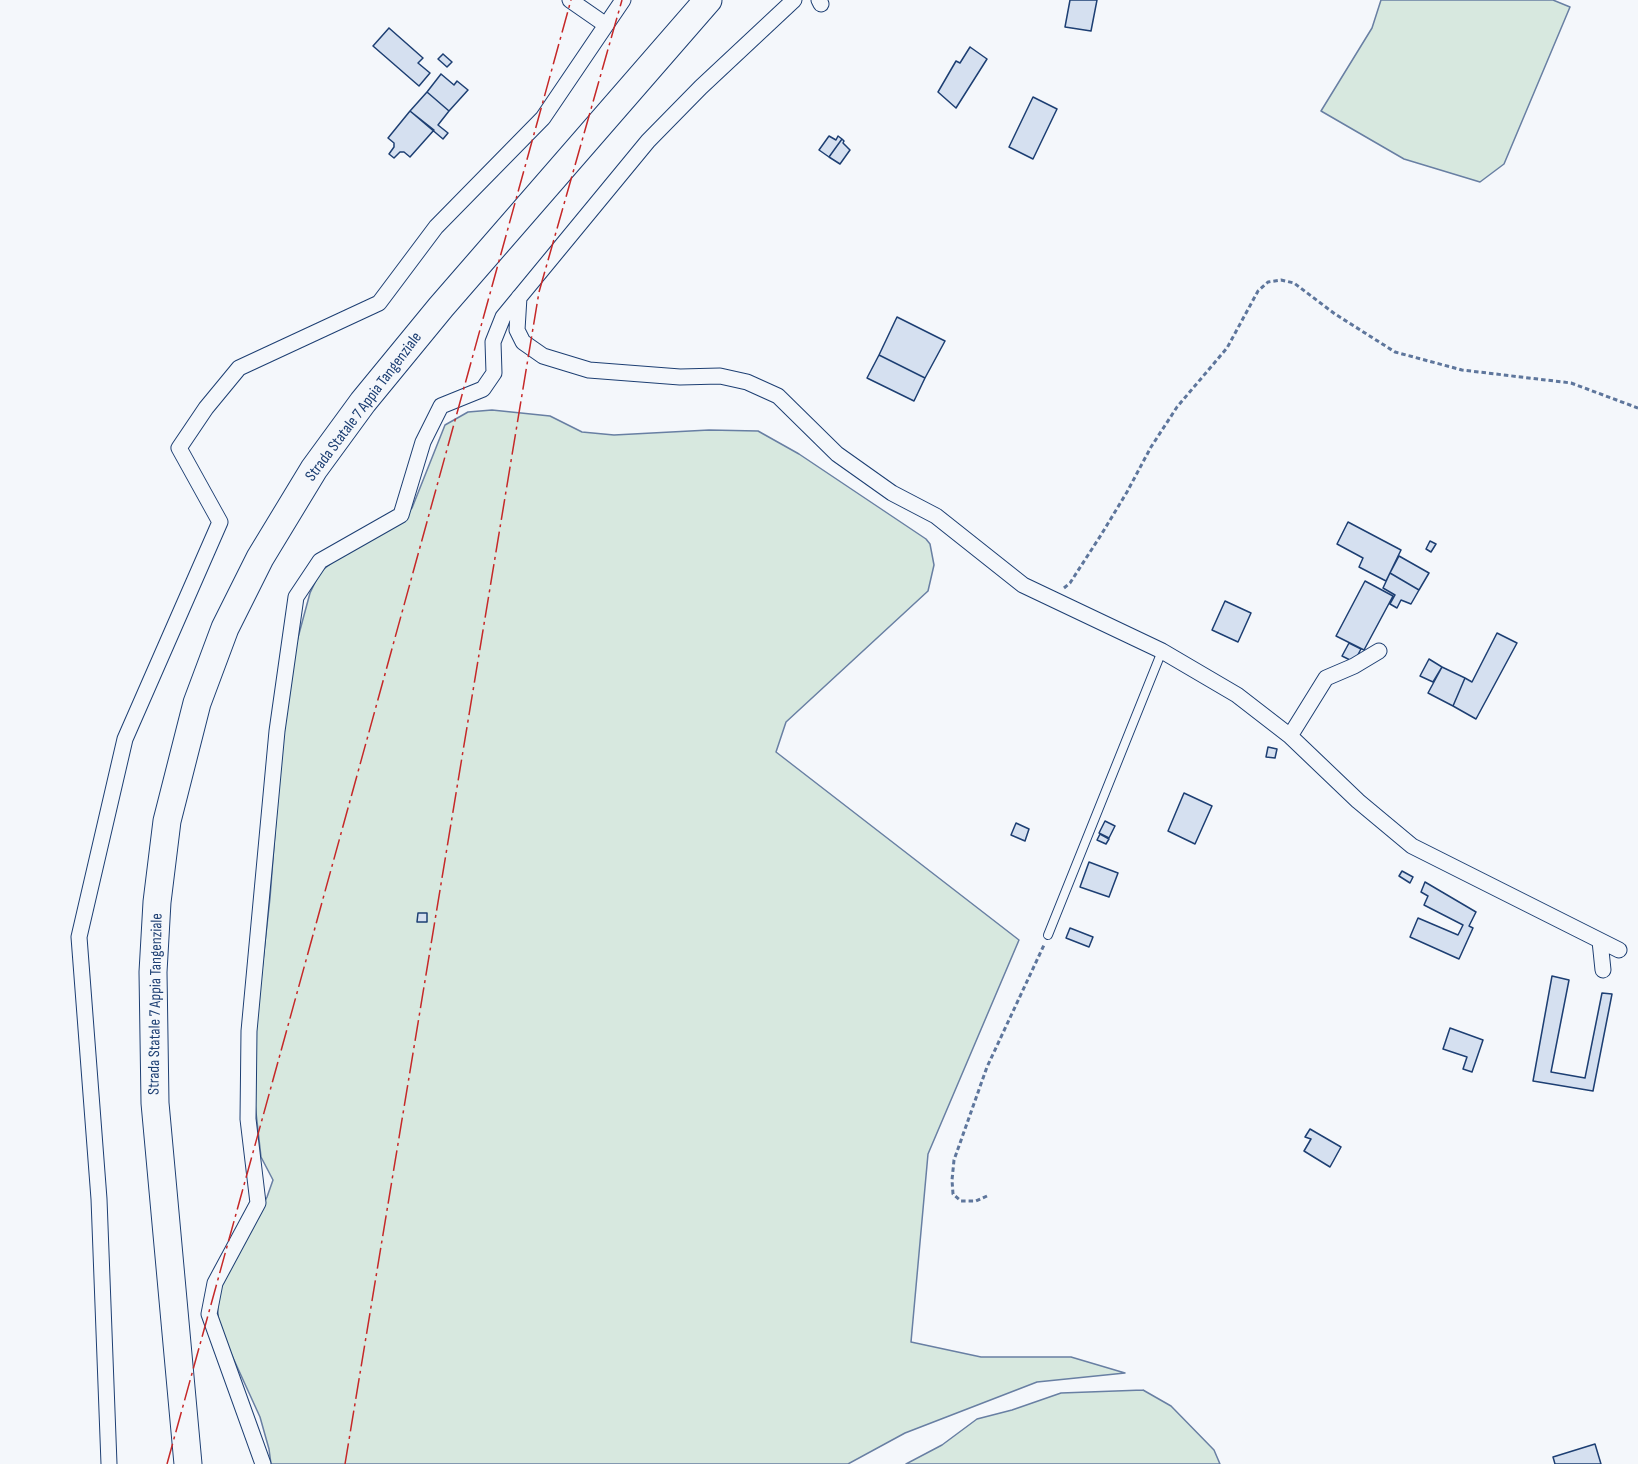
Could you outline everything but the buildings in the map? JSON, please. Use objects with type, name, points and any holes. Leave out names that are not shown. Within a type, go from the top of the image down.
[{"type":"highway","name":"Strada Statale 7 Appia Tangenziale","points":[[188,1464],[155,1103],[153,972],[157,902],[166,821],[198,703],[225,628],[255,568],[314,469],[363,402],[441,307],[708,0]]},
{"type":"street","points":[[570,0],[606,25]]},
{"type":"street","points":[[109,1464],[99,1198],[79,938],[125,739],[220,522],[179,448],[206,408],[239,368],[379,303],[436,227],[512,141],[543,118],[623,0]]},
{"type":"street","points":[[263,1464],[209,1314],[215,1283],[258,1203],[249,1119],[249,1031],[277,731],[296,597],[320,561],[401,515],[423,442],[441,406],[483,389],[494,373],[493,342],[503,317],[648,141],[701,87],[794,0]]},
{"type":"street","points":[[519,297],[517,330],[523,342],[543,356],[589,370],[680,377],[720,376],[747,382],[778,396],[837,454],[892,493],[936,516],[1023,585],[1162,651],[1186,658],[1290,736],[1358,801],[1412,846],[1619,950]]},
{"type":"street","points":[[1290,736],[1326,678],[1354,666],[1379,651]]},
{"type":"street","points":[[1600,941],[1603,970]]},
{"type":"lane","points":[[1048,935],[1162,651]]},
{"type":"path","points":[[1052,599],[1070,583],[1128,492],[1151,447],[1177,407],[1227,348],[1258,291],[1268,282],[1281,280],[1294,284],[1335,314],[1395,352],[1462,370],[1571,383],[1638,408]]},
{"type":"path","points":[[987,1196],[976,1201],[961,1201],[953,1194],[954,1160],[987,1067],[1048,935]]},
{"type":"shaded area","points":[[1381,0],[1553,0],[1570,7],[1504,164],[1480,182],[1404,159],[1321,111],[1372,28]]},
{"type":"shaded area","points":[[492,410],[550,416],[582,432],[614,435],[709,430],[758,431],[799,454],[926,539],[930,544],[934,565],[928,591],[786,722],[776,752],[1019,940],[928,1154],[911,1342],[981,1357],[1071,1357],[1125,1373],[1037,1382],[905,1433],[848,1464],[271,1464],[260,1417],[219,1327],[217,1300],[222,1275],[252,1228],[273,1180],[261,1157],[251,1068],[270,898],[282,740],[296,645],[310,593],[320,572],[342,555],[394,526],[412,508],[445,425],[468,412]]},
{"type":"shaded area","points":[[1143,1390],[1171,1406],[1214,1450],[1220,1464],[906,1464],[942,1445],[977,1419],[1061,1393]]},
{"type":"power","points":[[167,1464],[571,0]]},
{"type":"power","points":[[345,1464],[539,292],[622,0]]}]
